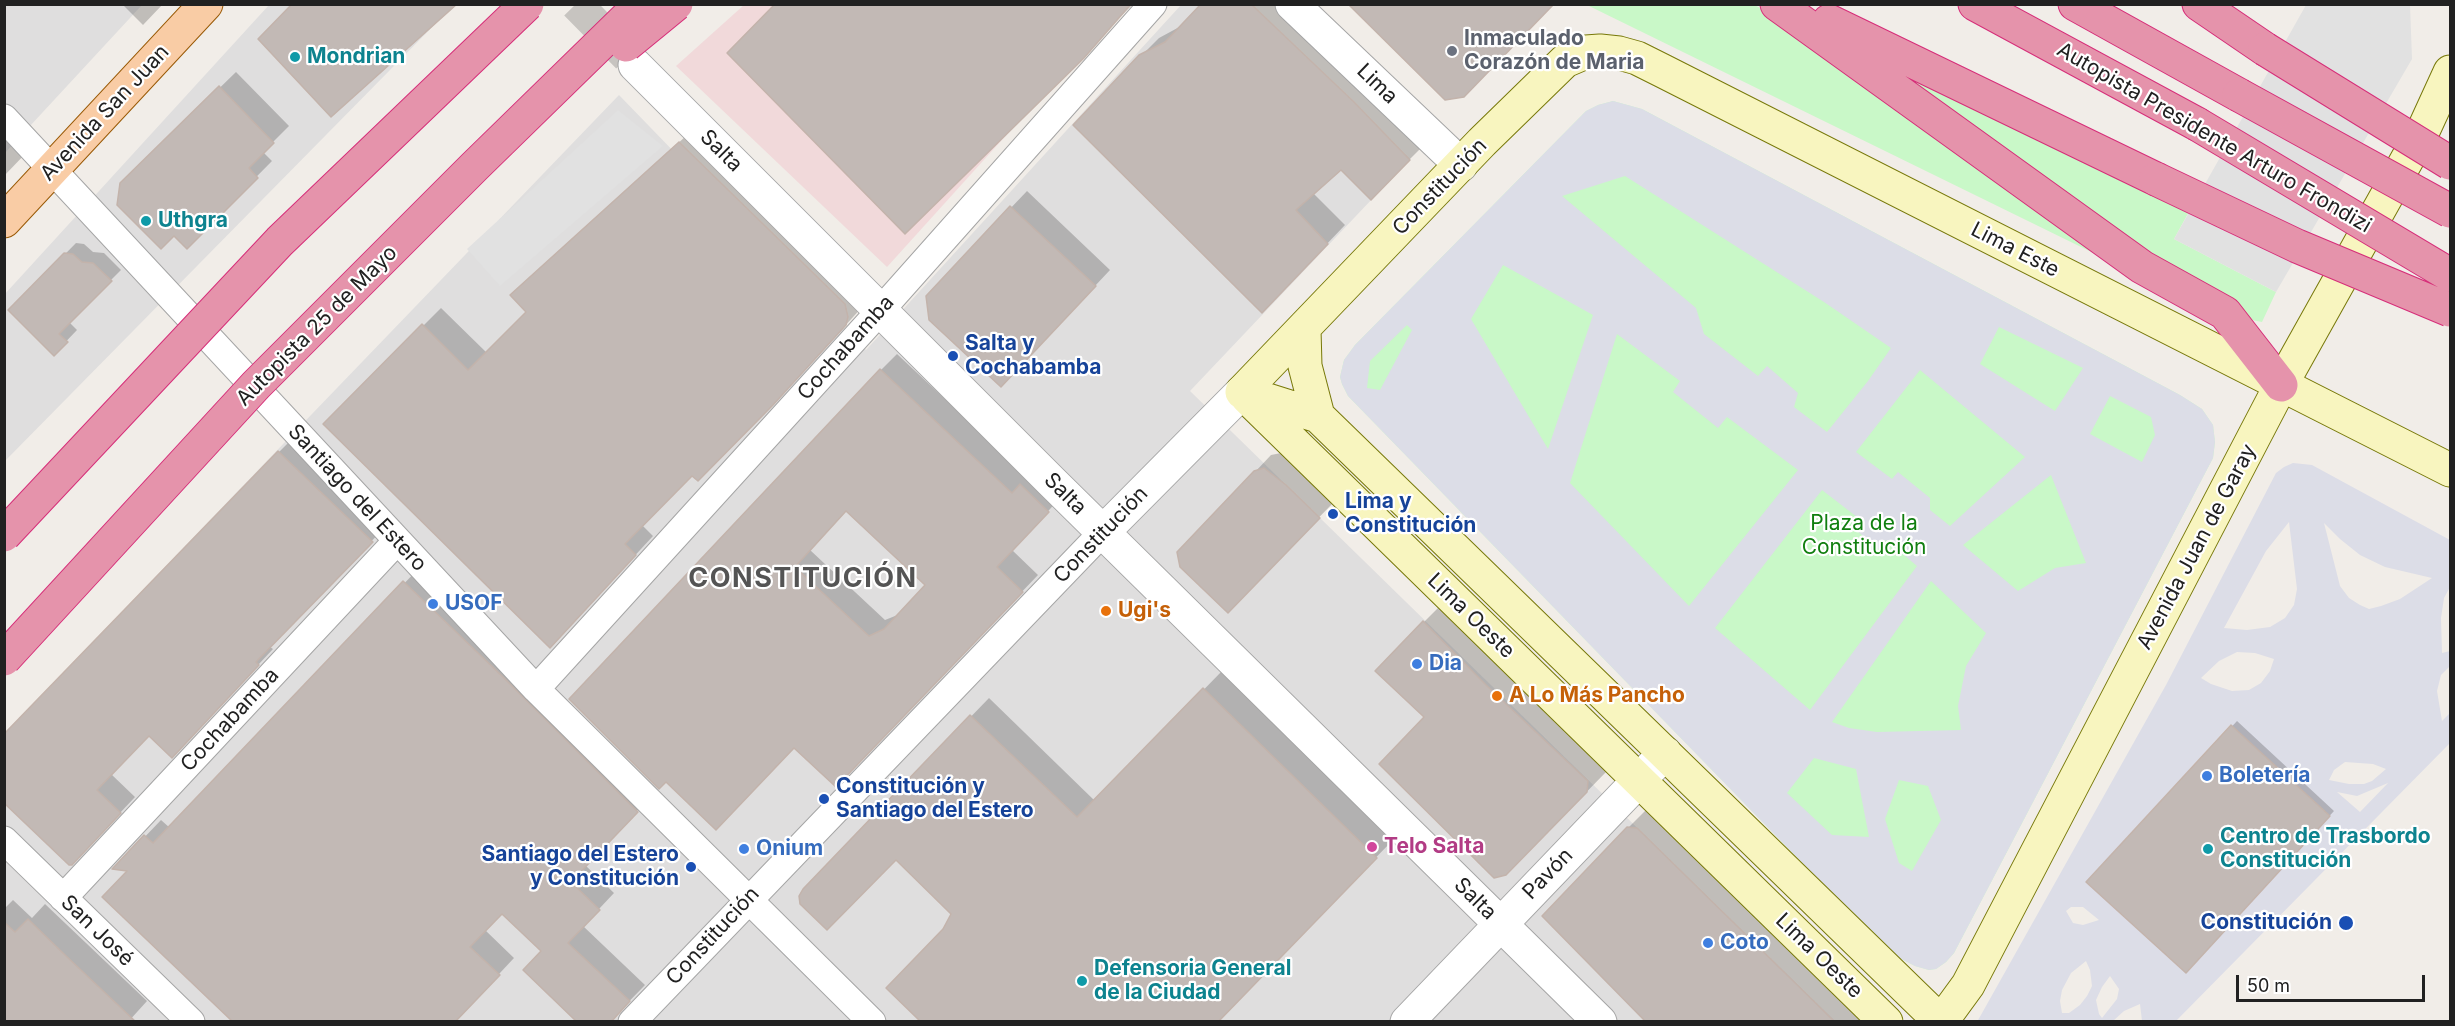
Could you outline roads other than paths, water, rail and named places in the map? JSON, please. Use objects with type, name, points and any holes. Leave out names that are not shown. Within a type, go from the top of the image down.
[{"type":"highway","points":[[4,536],[280,241],[527,4]]},
{"type":"highway","name":"Autopista 25 de Mayo","points":[[4,659],[256,385],[641,4]]},
{"type":"highway","points":[[475,166],[676,4]]},
{"type":"highway","points":[[1777,4],[2142,267],[2225,313],[2281,385]]},
{"type":"highway","points":[[1795,4],[2158,170],[2419,297],[2451,309]]},
{"type":"highway","points":[[1842,4],[2158,170]]},
{"type":"highway","name":"Autopista Presidente Arturo Frondizi","points":[[1975,4],[2197,124],[2451,275]]},
{"type":"highway","points":[[2075,4],[2451,211]]},
{"type":"highway","points":[[2199,4],[2265,49],[2451,163]]},
{"type":"main road","name":"Avenida San Juan","points":[[4,221],[206,4]]},
{"type":"main road","name":"Lima Este","points":[[1575,56],[1600,51],[1637,58],[2451,470]]},
{"type":"main road","name":"Constitución","points":[[1242,392],[1461,165],[1565,61],[1575,56]]},
{"type":"main road","name":"Avenida Juan de Garay","points":[[1941,1022],[1968,985],[2281,385],[2437,125],[2451,72]]},
{"type":"main road","points":[[1304,329],[1305,366],[1318,416]]},
{"type":"main road","name":"Lima Oeste","points":[[1242,392],[1318,416],[1941,1022]]},
{"type":"main road","name":"Lima Oeste","points":[[1242,392],[1886,1022]]},
{"type":"street","name":"Cochabamba","points":[[536,689],[880,310],[1153,4]]},
{"type":"street","name":"Lima","points":[[1292,4],[1461,165]]},
{"type":"street","name":"Salta","points":[[635,64],[1103,532],[1600,1022]]},
{"type":"street","name":"Santiago del Estero","points":[[4,118],[396,542],[536,689],[872,1022]]},
{"type":"street","name":"Constitución","points":[[632,1022],[1103,532],[1242,392]]},
{"type":"street","name":"Cochabamba","points":[[63,898],[396,542]]},
{"type":"street","name":"Pavón","points":[[1407,1022],[1665,753]]},
{"type":"street","name":"San José","points":[[4,840],[176,1016]]},
{"type":"tunnel","points":[[576,4],[628,57]]},
{"type":"place","name":"Inmaculado Corazón de Maria","points":[[1452,51]]},
{"type":"place","name":"Mondrian","points":[[295,57]]},
{"type":"place","name":"Uthgra","points":[[146,221]]},
{"type":"place","name":"Salta y Cochabamba","points":[[953,356]]},
{"type":"place","name":"Lima y Constitución","points":[[1333,514]]},
{"type":"place","name":"USOF","points":[[433,604]]},
{"type":"place","name":"Ugi's","points":[[1106,611]]},
{"type":"place","name":"Dia","points":[[1417,664]]},
{"type":"place","name":"A Lo Más Pancho","points":[[1497,696]]},
{"type":"place","name":"Boletería","points":[[2207,776]]},
{"type":"place","name":"Constitución y Santiago del Estero","points":[[824,799]]},
{"type":"place","name":"Telo Salta","points":[[1372,847]]},
{"type":"place","name":"Onium","points":[[744,849]]},
{"type":"place","name":"Centro de Trasbordo Constitución","points":[[2208,849]]},
{"type":"place","name":"Santiago del Estero y Constitución","points":[[691,867]]},
{"type":"place","name":"Constitución","points":[[2346,923]]},
{"type":"place","name":"Coto","points":[[1708,943]]},
{"type":"place","name":"Defensoria General de la Ciudad","points":[[1082,981]]},
{"type":"district","name":"CONSTITUCIÓN","points":[[803,579]]},
{"type":"park label","name":"Plaza de la Constitución","points":[[1864,536]]}]
